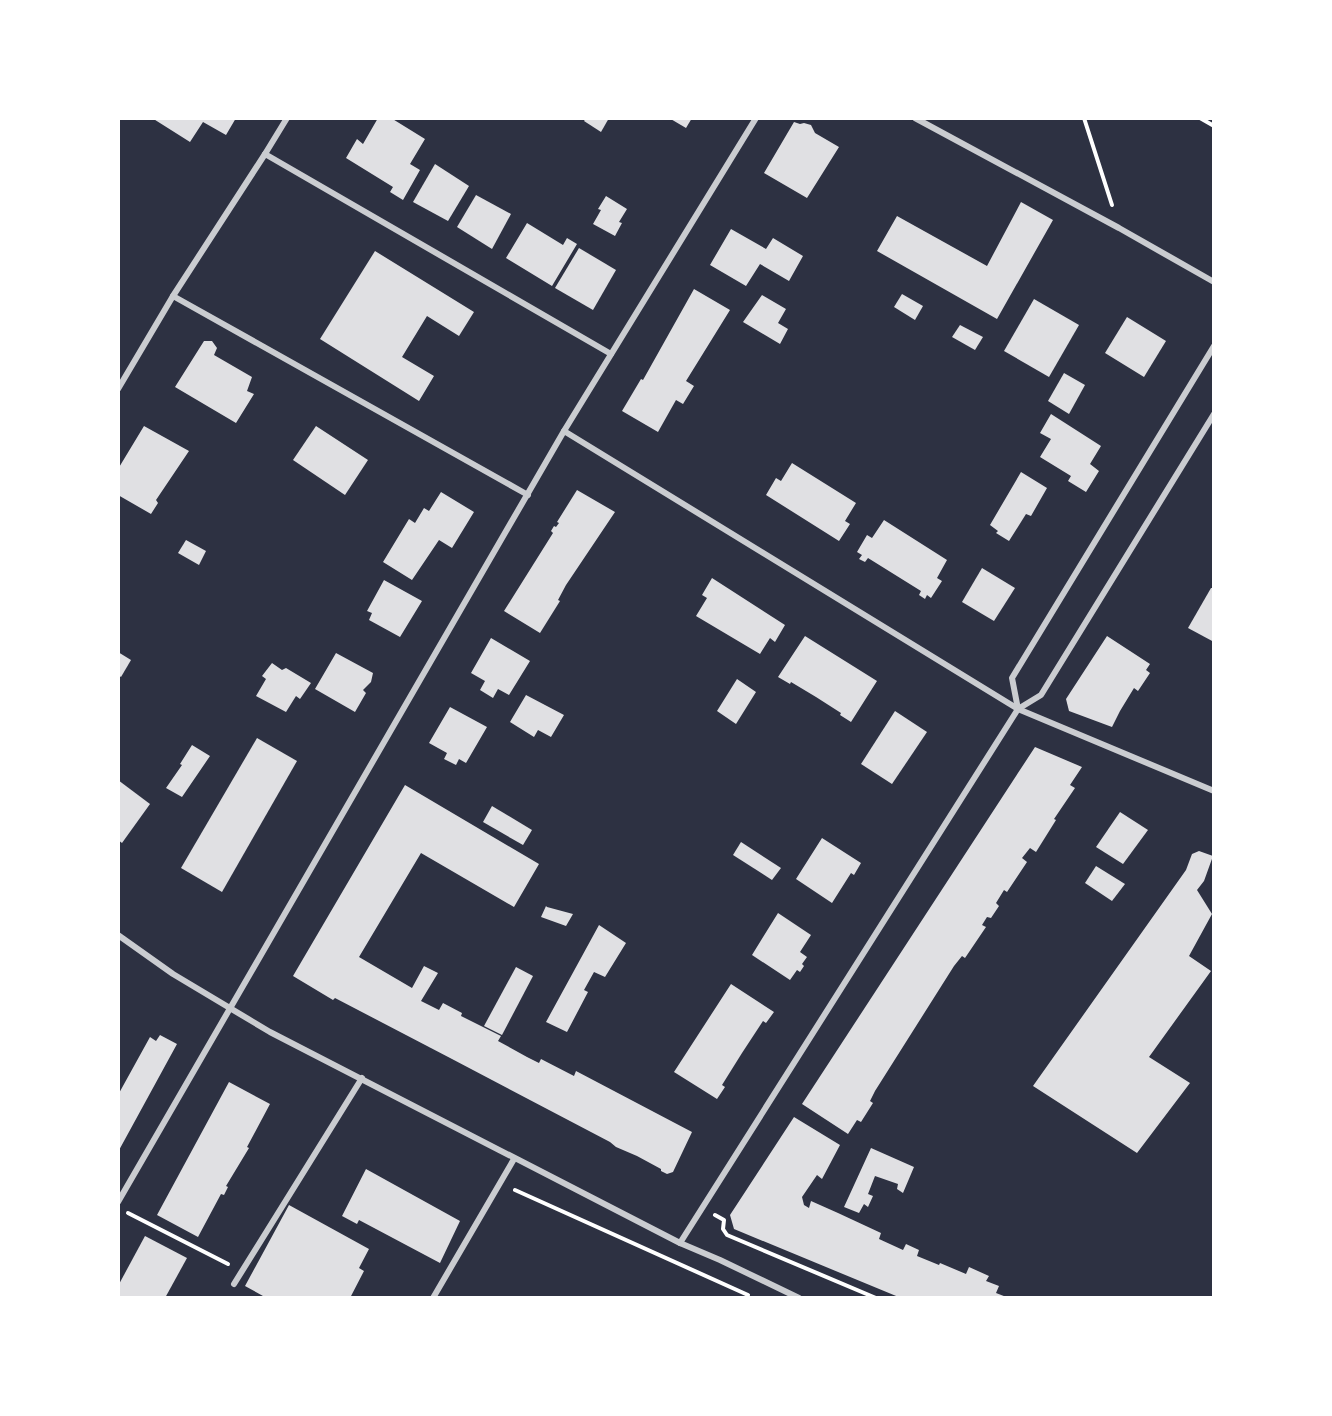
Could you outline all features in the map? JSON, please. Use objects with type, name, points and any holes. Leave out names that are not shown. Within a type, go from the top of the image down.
[{"type":"street","points":[[118,389],[173,296],[286,118]]},
{"type":"street","points":[[118,1202],[564,431],[756,118]]},
{"type":"street","points":[[915,118],[1214,282]]},
{"type":"street","points":[[265,154],[611,354]]},
{"type":"street","points":[[173,296],[528,495]]},
{"type":"street","points":[[1018,709],[1012,678],[1214,346]]},
{"type":"street","points":[[680,1243],[1018,709],[1041,695],[1214,414]]},
{"type":"street","points":[[564,431],[1018,709],[1214,791]]},
{"type":"street","points":[[118,935],[173,974],[270,1032],[680,1243],[799,1298]]},
{"type":"street","points":[[234,1284],[362,1078]]},
{"type":"street","points":[[433,1298],[514,1159]]},
{"type":"path","points":[[1084,118],[1119,228]]},
{"type":"path","points":[[1200,118],[1214,126]]},
{"type":"path","points":[[500,1183],[753,1298]]},
{"type":"path","points":[[118,1209],[242,1272]]},
{"type":"path","points":[[724,1220],[723,1229],[727,1235],[876,1298]]},
{"type":"building","points":[[152,118],[236,118],[226,135],[203,122],[190,142]]},
{"type":"building","points":[[378,118],[391,118],[425,139],[410,164],[420,170],[403,200],[390,192],[393,187],[346,158],[357,139],[363,144]]},
{"type":"building","points":[[586,118],[609,118],[601,132],[584,121]]},
{"type":"building","points":[[669,118],[692,118],[686,128]]},
{"type":"building","points":[[794,122],[811,125],[815,133],[839,147],[807,198],[764,173]]},
{"type":"building","points":[[435,164],[469,186],[448,221],[413,202]]},
{"type":"building","points":[[476,195],[511,214],[492,249],[457,227]]},
{"type":"building","points":[[606,196],[627,209],[619,222],[622,223],[615,236],[593,224]]},
{"type":"building","points":[[1021,202],[1053,220],[997,319],[877,251],[897,216],[987,266]]},
{"type":"building","points":[[527,223],[563,245],[567,238],[577,244],[552,286],[506,258]]},
{"type":"building","points":[[731,229],[766,249],[773,238],[803,256],[789,281],[760,264],[746,286],[710,265]]},
{"type":"building","points":[[579,248],[616,270],[593,310],[555,288]]},
{"type":"building","points":[[375,251],[474,312],[459,336],[427,316],[402,357],[434,376],[419,401],[320,339]]},
{"type":"building","points":[[694,289],[730,310],[686,381],[694,386],[683,404],[676,400],[658,432],[622,411],[641,379],[643,380]]},
{"type":"building","points":[[902,294],[923,306],[915,320],[894,307]]},
{"type":"building","points":[[762,295],[786,309],[778,323],[788,329],[780,344],[743,322]]},
{"type":"building","points":[[1034,299],[1079,325],[1049,377],[1004,351]]},
{"type":"building","points":[[1127,317],[1166,341],[1144,377],[1105,353]]},
{"type":"building","points":[[960,325],[983,337],[975,350],[952,337]]},
{"type":"building","points":[[204,341],[212,341],[217,348],[214,355],[252,377],[247,391],[254,394],[236,423],[175,387]]},
{"type":"building","points":[[1064,373],[1085,385],[1069,414],[1048,401]]},
{"type":"building","points":[[1051,414],[1101,446],[1090,464],[1099,471],[1086,492],[1068,481],[1071,476],[1040,457],[1051,439],[1040,433]]},
{"type":"building","points":[[144,426],[189,451],[156,500],[158,503],[151,514],[118,495],[118,469]]},
{"type":"building","points":[[316,426],[368,460],[345,495],[293,460]]},
{"type":"building","points":[[792,463],[856,503],[845,521],[850,524],[839,541],[766,495],[776,478],[781,481]]},
{"type":"building","points":[[1021,472],[1047,488],[1031,516],[1026,514],[1009,541],[996,533],[998,531],[990,525]]},
{"type":"building","points":[[577,490],[615,512],[566,585],[558,600],[560,601],[540,633],[504,611]]},
{"type":"building","points":[[441,492],[474,512],[452,548],[439,540],[412,580],[383,562],[409,519],[415,523],[424,508],[429,511]]},
{"type":"building","points":[[884,520],[947,560],[937,578],[942,581],[931,598],[927,595],[925,599],[919,595],[921,591],[868,558],[865,562],[859,559],[862,555],[857,552],[867,535],[872,538]]},
{"type":"building","points":[[186,540],[206,551],[199,565],[178,553]]},
{"type":"building","points":[[982,568],[1015,588],[994,621],[962,602]]},
{"type":"building","points":[[712,578],[785,625],[775,642],[770,638],[760,654],[696,616],[707,598],[702,595]]},
{"type":"building","points":[[384,580],[422,601],[400,637],[369,620],[372,613],[367,611]]},
{"type":"building","points":[[1211,588],[1214,588],[1214,642],[1188,628]]},
{"type":"building","points":[[805,636],[877,681],[851,722],[816,697],[778,677]]},
{"type":"building","points":[[1107,636],[1150,664],[1146,670],[1150,673],[1138,691],[1134,688],[1112,727],[1069,711],[1066,699]]},
{"type":"building","points":[[491,638],[530,661],[509,695],[498,689],[493,698],[480,690],[485,681],[471,673]]},
{"type":"building","points":[[118,652],[131,660],[121,677],[118,675]]},
{"type":"building","points":[[336,653],[373,673],[371,682],[363,690],[366,693],[355,712],[315,689]]},
{"type":"building","points":[[272,663],[282,670],[286,668],[311,683],[300,699],[296,696],[286,712],[256,696],[266,679],[262,676]]},
{"type":"building","points":[[737,679],[756,692],[736,724],[717,711]]},
{"type":"building","points":[[526,695],[564,715],[551,737],[538,730],[534,737],[510,722]]},
{"type":"building","points":[[450,707],[487,727],[466,763],[459,759],[456,765],[444,759],[447,753],[429,743]]},
{"type":"building","points":[[895,711],[927,732],[892,784],[861,764]]},
{"type":"building","points":[[257,738],[297,761],[222,892],[181,868]]},
{"type":"building","points":[[192,745],[210,756],[182,797],[166,788]]},
{"type":"building","points":[[1035,747],[1082,767],[1070,785],[1075,788],[1054,819],[1056,820],[1036,852],[1030,848],[1022,858],[1027,862],[1007,892],[1004,890],[996,903],[999,906],[991,918],[987,917],[982,925],[986,927],[965,958],[962,956],[954,966],[875,1091],[870,1101],[873,1103],[861,1122],[857,1120],[848,1134],[802,1104]]},
{"type":"building","points":[[118,780],[150,804],[122,843],[118,840]]},
{"type":"building","points":[[405,785],[539,864],[514,907],[421,853],[359,957],[412,988],[424,966],[438,973],[421,1001],[439,1010],[443,1003],[462,1013],[461,1016],[501,1036],[498,1041],[527,1057],[539,1063],[541,1059],[574,1076],[576,1071],[692,1132],[673,1172],[667,1174],[661,1171],[637,1156],[335,998],[333,1000],[293,976]]},
{"type":"building","points":[[492,806],[532,830],[523,845],[483,822]]},
{"type":"building","points":[[1120,812],[1148,830],[1123,864],[1096,847]]},
{"type":"building","points":[[822,838],[861,863],[854,875],[851,873],[832,903],[796,879]]},
{"type":"building","points":[[741,842],[781,868],[772,880],[733,855]]},
{"type":"building","points":[[1199,851],[1213,856],[1204,881],[1197,890],[1212,914],[1189,956],[1211,971],[1149,1057],[1190,1083],[1137,1153],[1033,1086],[1186,870],[1192,854]]},
{"type":"building","points":[[1096,866],[1125,884],[1112,901],[1085,883]]},
{"type":"building","points":[[546,906],[573,914],[566,926],[541,917]]},
{"type":"building","points":[[778,913],[811,935],[800,952],[807,957],[802,964],[804,966],[800,972],[797,970],[790,980],[752,955]]},
{"type":"building","points":[[599,925],[626,943],[605,977],[594,972],[584,990],[588,992],[567,1032],[546,1022]]},
{"type":"building","points":[[516,967],[533,976],[502,1035],[484,1026]]},
{"type":"building","points":[[731,984],[774,1012],[766,1023],[763,1021],[742,1053],[722,1085],[725,1087],[717,1099],[674,1072]]},
{"type":"building","points":[[160,1035],[177,1044],[118,1152],[118,1095],[150,1037],[156,1041]]},
{"type":"building","points":[[229,1082],[270,1104],[247,1147],[249,1148],[226,1186],[228,1187],[224,1195],[221,1194],[198,1237],[157,1215]]},
{"type":"building","points":[[794,1117],[840,1145],[822,1179],[817,1175],[802,1197],[804,1205],[809,1208],[811,1201],[838,1213],[881,1233],[879,1239],[903,1250],[906,1244],[919,1250],[917,1256],[939,1265],[940,1263],[966,1274],[969,1267],[989,1276],[986,1281],[999,1286],[996,1293],[1009,1298],[901,1298],[734,1229],[730,1215]]},
{"type":"building","points":[[871,1148],[914,1167],[903,1193],[897,1189],[898,1184],[875,1176],[868,1194],[873,1196],[868,1207],[864,1204],[859,1213],[844,1207]]},
{"type":"building","points":[[366,1169],[460,1221],[440,1263],[359,1220],[357,1224],[342,1216]]},
{"type":"building","points":[[289,1205],[369,1249],[359,1268],[364,1271],[350,1298],[262,1298],[263,1296],[245,1286]]},
{"type":"building","points":[[145,1236],[187,1258],[165,1298],[118,1298],[118,1286]]}]
